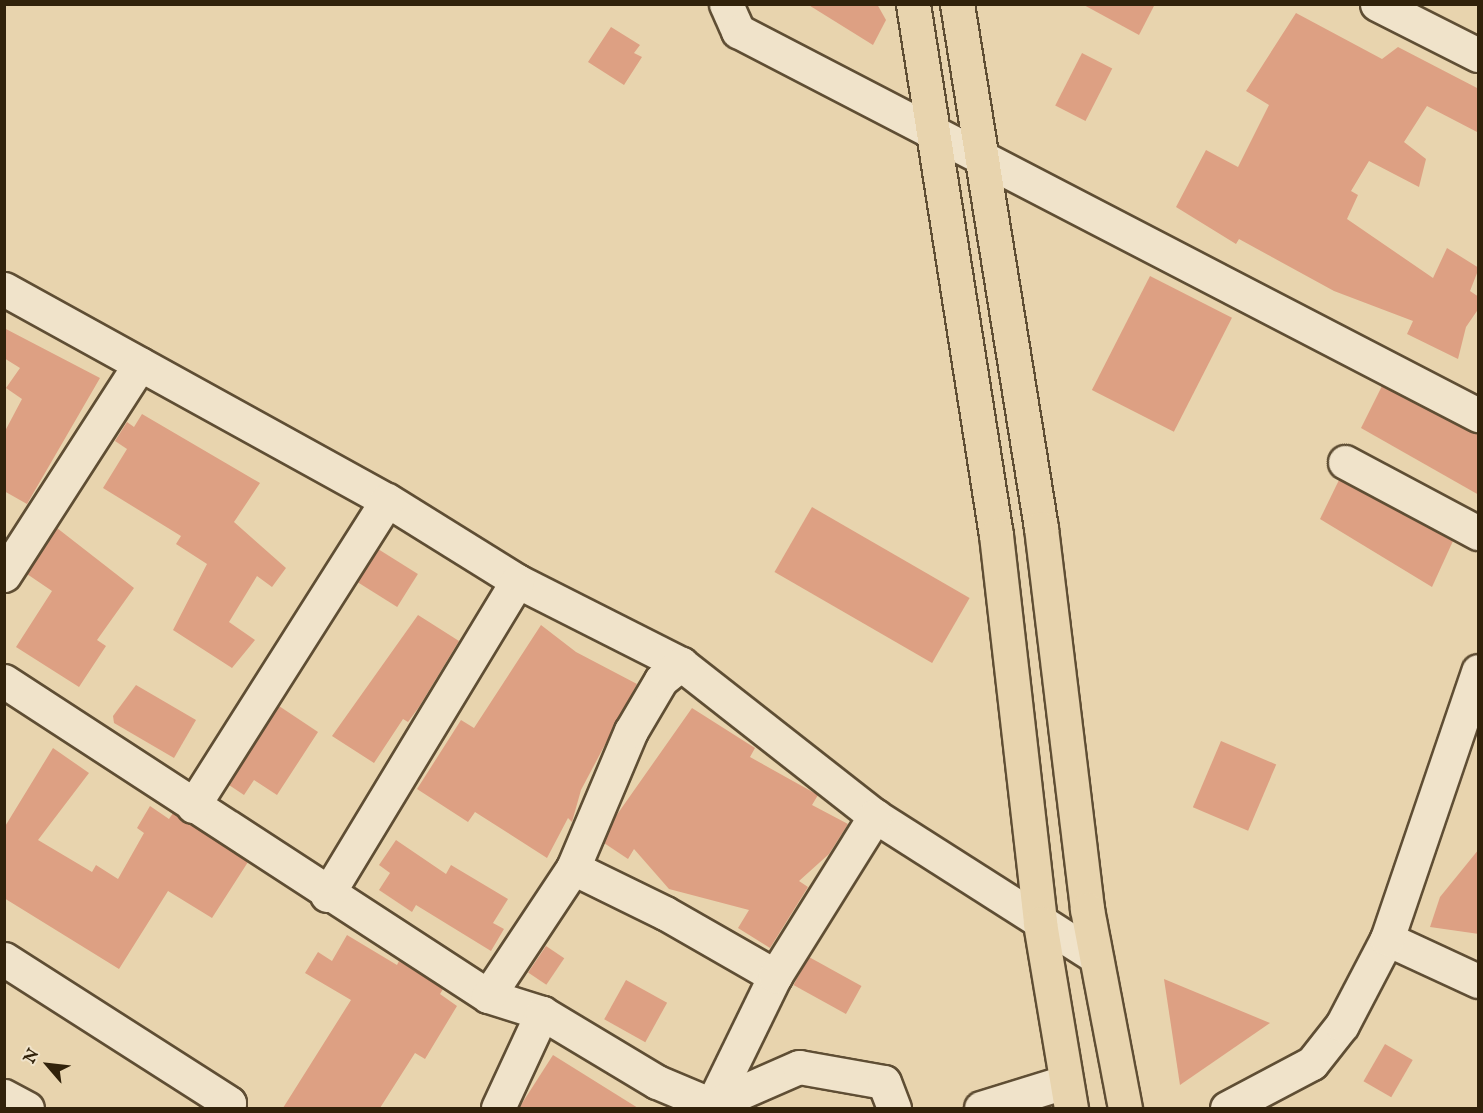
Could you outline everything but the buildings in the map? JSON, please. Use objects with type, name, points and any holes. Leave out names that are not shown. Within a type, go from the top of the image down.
[{"type":"main road","points":[[914,4],[996,535],[1040,923],[1068,1095]]},
{"type":"main road","points":[[957,4],[1041,528],[1095,956],[1125,1108]]},
{"type":"street","points":[[726,4],[738,31],[934,136],[1479,415]]},
{"type":"street","points":[[1377,4],[1479,55]]},
{"type":"street","points":[[4,289],[387,500],[517,581],[681,664],[875,816],[1095,956]]},
{"type":"street","points":[[4,574],[141,364]]},
{"type":"street","points":[[1345,462],[1479,533]]},
{"type":"street","points":[[193,806],[387,500]]},
{"type":"street","points":[[327,896],[517,581]]},
{"type":"street","points":[[488,996],[573,868],[631,731],[661,680],[681,664]]},
{"type":"street","points":[[1227,1108],[1311,1063],[1342,1025],[1387,939],[1479,671]]},
{"type":"street","points":[[4,681],[327,896],[488,996],[542,1013],[657,1082],[712,1106],[799,1067],[884,1082],[894,1108]]},
{"type":"street","points":[[712,1106],[775,976],[875,816]]},
{"type":"street","points":[[573,868],[665,912],[775,976]]},
{"type":"street","points":[[1387,939],[1479,981]]},
{"type":"street","points":[[4,958],[229,1103],[226,1108]]},
{"type":"street","points":[[498,1108],[542,1013]]},
{"type":"street","points":[[981,1108],[1068,1095]]},
{"type":"street","points":[[4,1096],[27,1108]]}]
